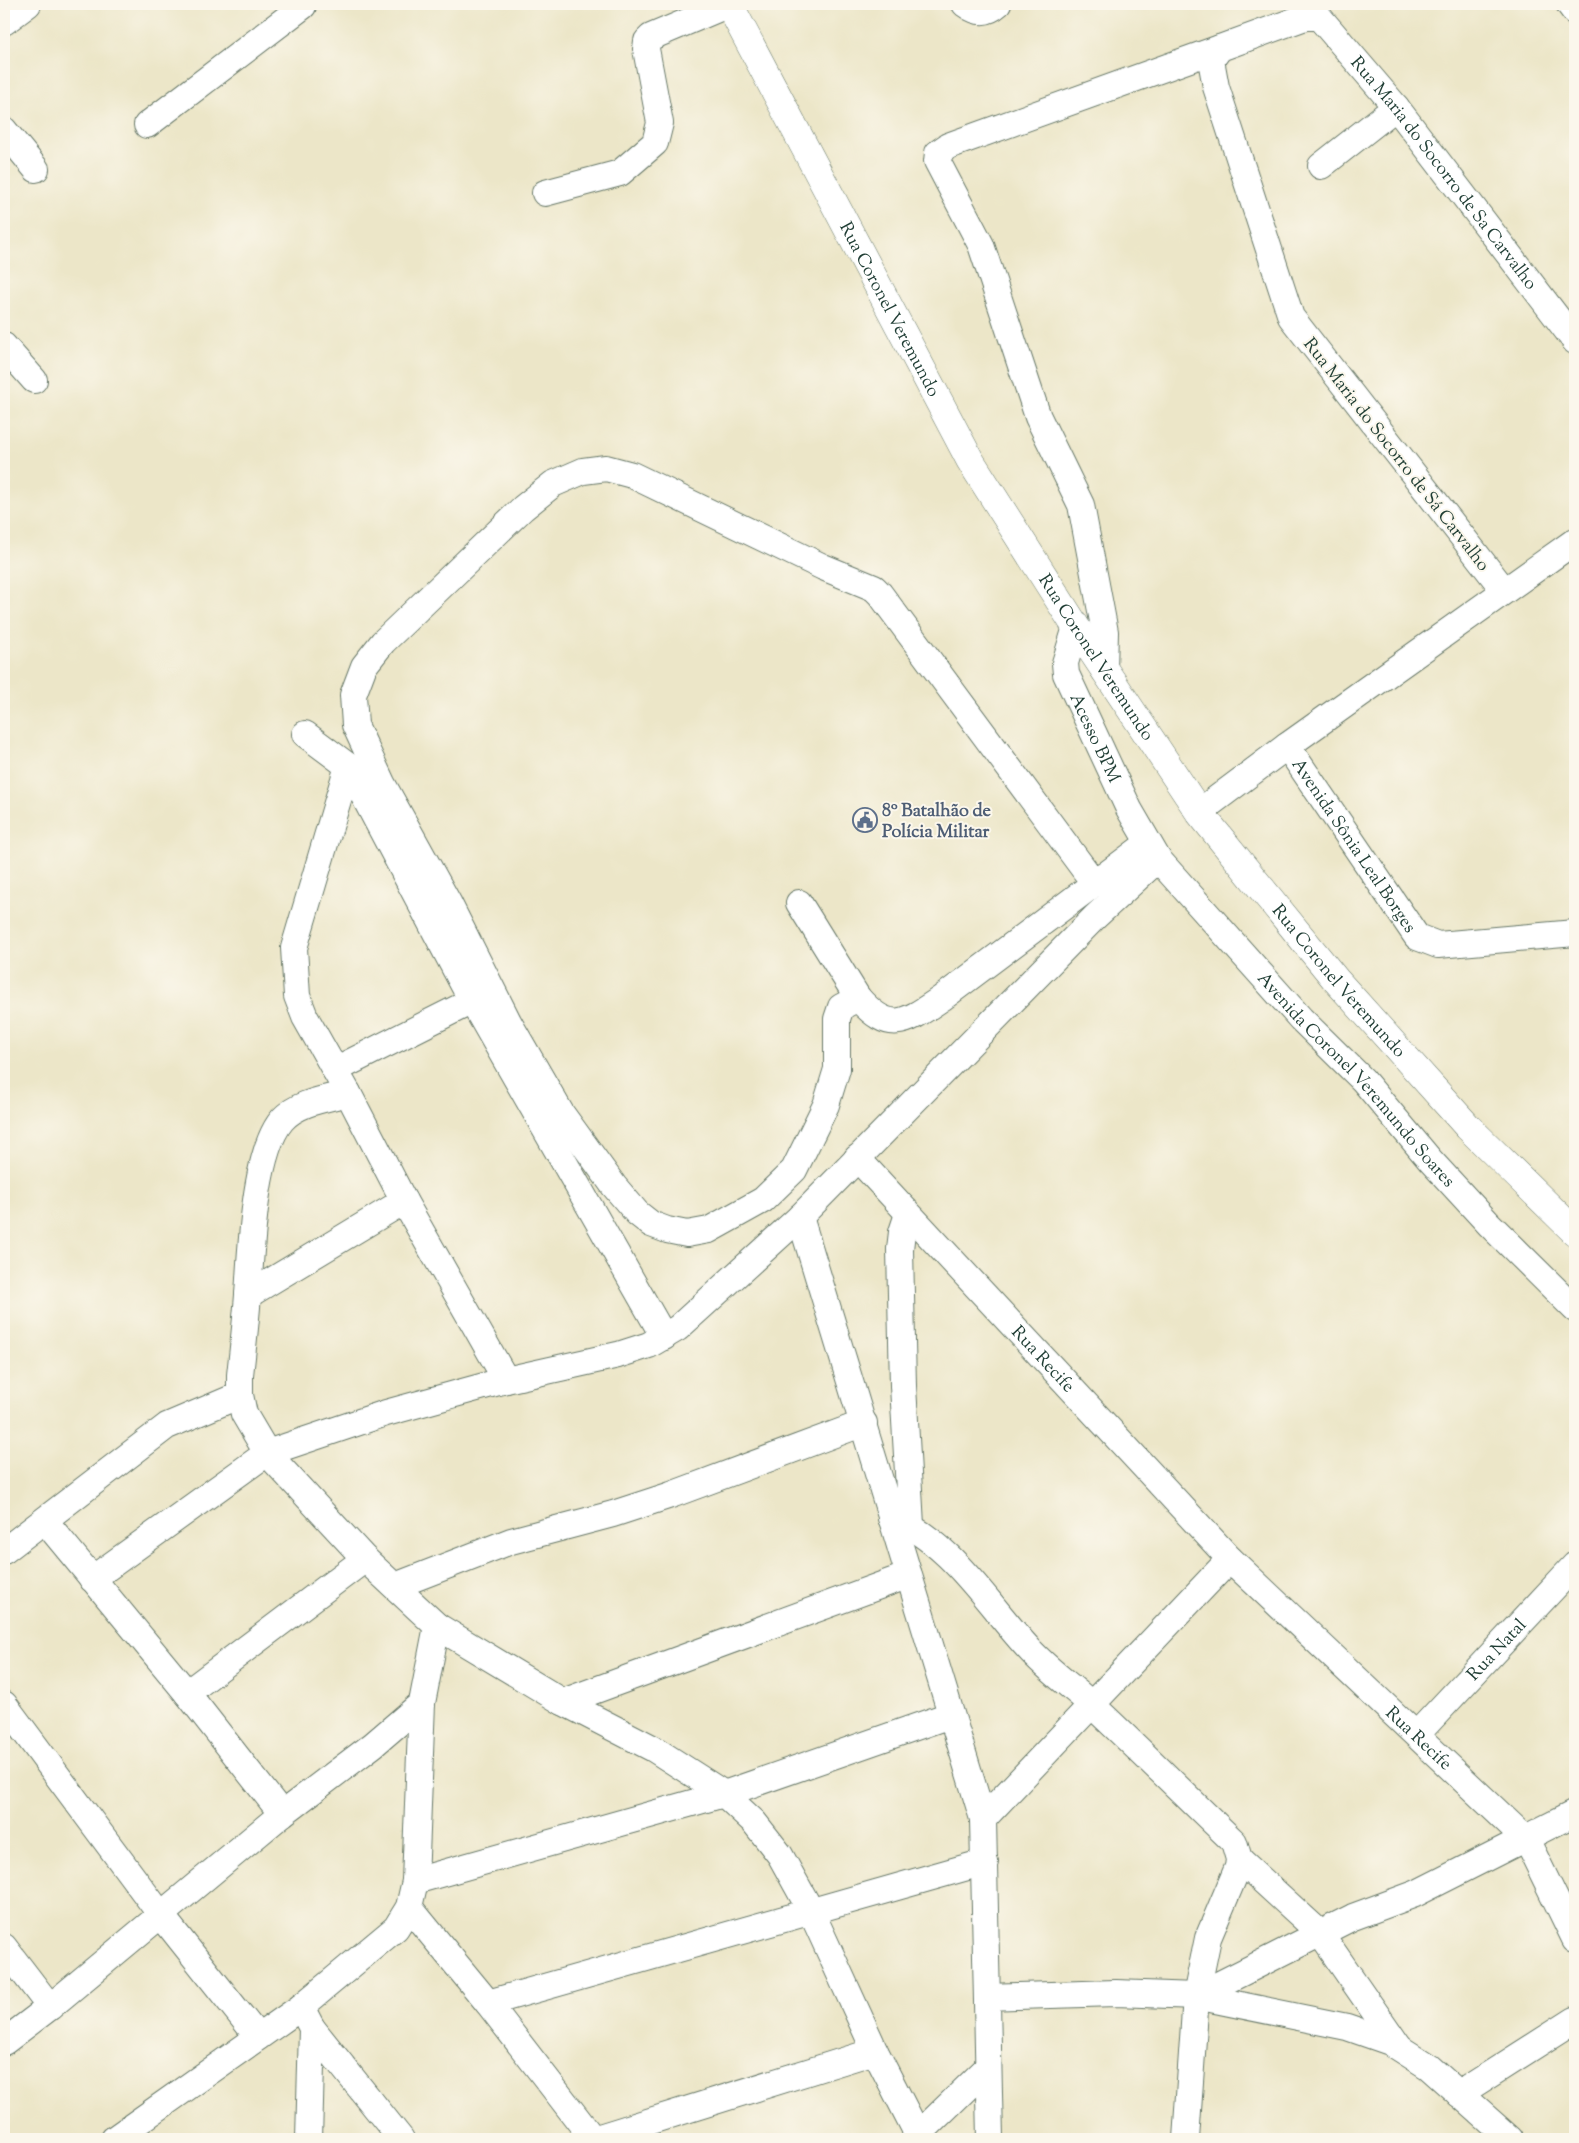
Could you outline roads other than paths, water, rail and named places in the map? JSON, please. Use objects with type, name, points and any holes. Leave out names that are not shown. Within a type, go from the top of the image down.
[{"type":"highway","name":"Rua Coronel Veremundo","points":[[729,4],[970,460],[1076,627],[1199,812],[1336,980],[1448,1105],[1575,1232]]},
{"type":"street","points":[[4,22],[28,4]]},
{"type":"street","points":[[147,126],[303,6],[302,4]]},
{"type":"street","points":[[545,193],[620,172],[655,144],[660,123],[646,50],[647,41],[651,37],[729,4]]},
{"type":"street","points":[[965,4],[975,11],[995,6]]},
{"type":"street","points":[[1569,4],[1575,12]]},
{"type":"street","points":[[1104,670],[1106,632],[1081,505],[1038,417],[981,245],[937,161],[938,153],[948,146],[1220,48],[1316,10]]},
{"type":"street","name":"Rua Maria do Socorro de Sa Carvalho","points":[[1316,10],[1396,108],[1575,341]]},
{"type":"street","name":"Rua Maria do Socorro de Sá Carvalho","points":[[1220,48],[1211,60],[1216,87],[1291,317],[1504,590]]},
{"type":"street","points":[[1320,166],[1396,108]]},
{"type":"street","points":[[4,130],[36,169]]},
{"type":"street","points":[[4,346],[34,380]]},
{"type":"street","points":[[858,998],[841,1007],[836,1019],[837,1068],[826,1105],[794,1170],[763,1200],[709,1230],[687,1234],[667,1230],[651,1224],[637,1213],[614,1186],[561,1113],[509,1023],[449,904],[382,783],[355,725],[353,695],[364,666],[382,642],[523,508],[553,484],[583,471],[606,468],[632,475],[823,567],[874,588],[921,647],[1095,884]]},
{"type":"street","points":[[1199,812],[1286,746],[1575,541]]},
{"type":"street","name":"Acesso BPM","points":[[1076,627],[1065,662],[1066,674],[1152,851]]},
{"type":"street","points":[[305,734],[348,766],[472,1001],[664,1337]]},
{"type":"street","name":"Avenida Sônia Leal Borges","points":[[1286,746],[1417,937],[1438,944],[1575,933]]},
{"type":"street","points":[[348,766],[294,948],[297,996],[305,1018],[348,1093],[404,1201],[506,1380]]},
{"type":"street","points":[[799,903],[858,998],[873,1015],[883,1020],[901,1021],[918,1014],[1095,884],[1152,851]]},
{"type":"street","points":[[92,1578],[267,1454],[386,1413],[506,1380],[618,1355],[664,1337],[678,1328],[800,1217],[1095,917],[1152,851]]},
{"type":"street","name":"Avenida Coronel Veremundo Soares","points":[[1152,851],[1301,1019],[1363,1080],[1430,1160],[1489,1224],[1575,1309]]},
{"type":"street","points":[[335,1070],[472,1001]]},
{"type":"street","points":[[348,1093],[307,1103],[283,1119],[273,1133],[262,1169],[251,1242],[240,1395],[244,1414],[267,1454],[365,1559],[436,1626],[563,1702],[654,1749],[724,1794],[754,1822],[780,1855],[811,1911],[917,2138],[987,2068]]},
{"type":"street","name":"Rua Recife","points":[[857,1158],[1230,1559],[1526,1839],[1575,1939]]},
{"type":"street","points":[[248,1295],[404,1201]]},
{"type":"street","points":[[900,1521],[903,1386],[900,1249],[902,1232],[908,1214]]},
{"type":"street","points":[[800,1217],[864,1423],[900,1521],[909,1575],[983,1819],[990,2139]]},
{"type":"street","points":[[4,1551],[45,1522],[167,1426],[240,1395]]},
{"type":"street","points":[[395,1586],[511,1542],[613,1514],[671,1495],[864,1423]]},
{"type":"street","points":[[900,1521],[926,1535],[950,1559],[1030,1650],[1092,1705],[1234,1842],[1239,1859],[1320,1933],[1400,2048]]},
{"type":"street","points":[[45,1522],[187,1693],[282,1814]]},
{"type":"street","points":[[187,1693],[365,1559]]},
{"type":"street","points":[[983,1819],[1230,1559]]},
{"type":"street","name":"Rua Natal","points":[[1417,1734],[1575,1565]]},
{"type":"street","points":[[563,1702],[909,1575]]},
{"type":"street","points":[[114,2139],[258,2037],[306,2018],[396,1928],[410,1907],[415,1881],[422,1703],[436,1626]]},
{"type":"street","points":[[4,2042],[50,2007],[282,1814],[374,1745],[422,1703]]},
{"type":"street","points":[[4,1704],[161,1915],[258,2037]]},
{"type":"street","points":[[415,1881],[724,1794],[950,1715]]},
{"type":"street","points":[[1196,1996],[1353,1917],[1415,1894],[1575,1814]]},
{"type":"street","points":[[1186,2139],[1196,1996],[1208,1938],[1239,1859]]},
{"type":"street","points":[[488,2003],[985,1862]]},
{"type":"street","points":[[410,1907],[488,2003],[593,2139],[875,2051]]},
{"type":"street","points":[[4,1947],[50,2007]]},
{"type":"street","points":[[988,1997],[1116,1993],[1196,1996],[1347,2027],[1390,2042],[1429,2067],[1510,2139]]},
{"type":"street","points":[[306,2018],[308,2139]]},
{"type":"street","points":[[306,2018],[401,2139]]},
{"type":"street","points":[[1459,2094],[1575,2020]]},
{"type":"place","name":"8º Batalhão de Polícia Militar","points":[[865,820]]}]
